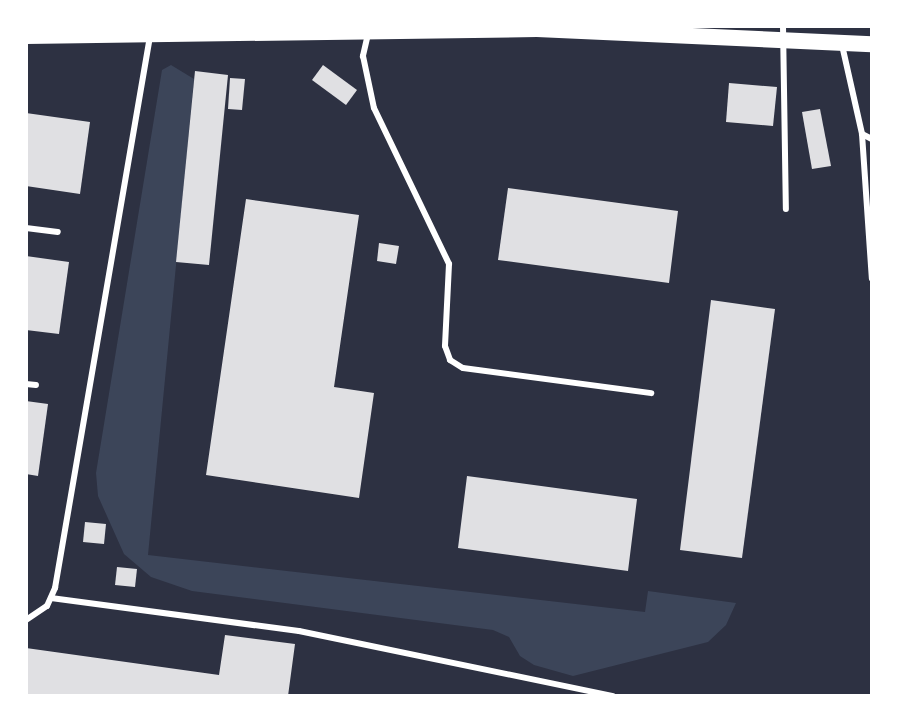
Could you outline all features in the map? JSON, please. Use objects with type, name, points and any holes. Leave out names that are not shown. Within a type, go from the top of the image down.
[{"type":"main road","points":[[26,36],[339,30],[368,34],[537,29],[784,32],[872,44]]},
{"type":"lane","points":[[784,32],[786,209]]},
{"type":"lane","points":[[368,34],[363,56],[374,108],[449,264],[445,346],[450,360],[463,368],[651,393]]},
{"type":"lane","points":[[26,620],[40,614],[51,598],[69,524],[150,36]]},
{"type":"lane","points":[[841,42],[862,134],[872,279]]},
{"type":"lane","points":[[862,134],[872,139]]},
{"type":"lane","points":[[26,228],[58,232]]},
{"type":"lane","points":[[26,384],[36,385]]},
{"type":"lane","points":[[51,598],[299,631],[613,696]]},
{"type":"shaded area","points":[[171,65],[194,79],[148,555],[645,612],[648,591],[736,603],[726,625],[708,642],[573,676],[534,665],[520,656],[509,637],[493,630],[192,591],[151,577],[124,554],[98,496],[96,473],[162,70]]},
{"type":"building","points":[[323,65],[357,90],[346,105],[312,80]]},
{"type":"building","points":[[195,71],[228,75],[209,265],[176,262]]},
{"type":"building","points":[[230,78],[245,79],[242,110],[228,109]]},
{"type":"building","points":[[729,83],[777,87],[773,126],[726,122]]},
{"type":"building","points":[[820,109],[831,166],[812,169],[802,112]]},
{"type":"building","points":[[26,113],[90,122],[80,194],[26,186]]},
{"type":"building","points":[[508,188],[678,211],[669,283],[498,260]]},
{"type":"building","points":[[246,199],[359,215],[334,387],[374,393],[359,498],[206,475]]},
{"type":"building","points":[[379,243],[399,246],[396,264],[377,261]]},
{"type":"building","points":[[26,256],[69,262],[59,334],[26,330]]},
{"type":"building","points":[[711,300],[775,309],[742,558],[680,550]]},
{"type":"building","points":[[26,401],[48,404],[38,476],[26,474]]},
{"type":"building","points":[[467,476],[637,499],[628,571],[458,548]]},
{"type":"building","points":[[85,522],[106,524],[104,544],[83,542]]},
{"type":"building","points":[[117,567],[137,569],[135,587],[115,585]]},
{"type":"building","points":[[225,635],[295,644],[288,696],[26,696],[26,648],[219,675]]}]
